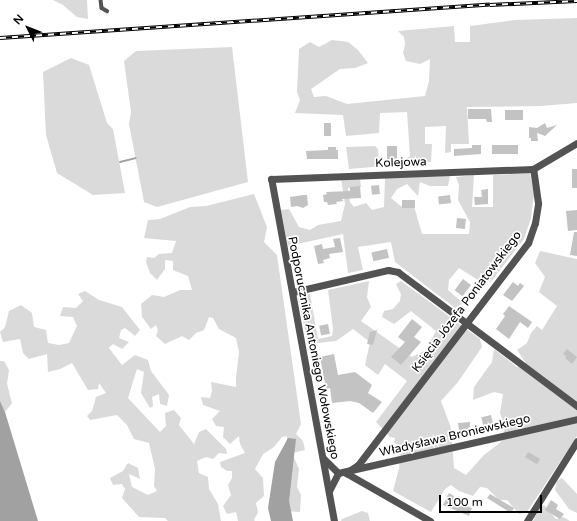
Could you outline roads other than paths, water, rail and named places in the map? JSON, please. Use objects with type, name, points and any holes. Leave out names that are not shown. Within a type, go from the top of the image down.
[{"type":"street","points":[[533,169],[577,144]]},
{"type":"street","name":"Kolejowa","points":[[271,178],[533,169]]},
{"type":"street","name":"Księcia Józefa Poniatowskiego","points":[[346,473],[358,465],[528,243],[535,223],[538,202],[533,169]]},
{"type":"street","name":"Podporucznika Antoniego Wołowskiego","points":[[271,178],[334,521]]},
{"type":"street","points":[[293,292],[388,270],[398,272],[577,406]]},
{"type":"street","name":"Władysława Broniewskiego","points":[[338,473],[346,473],[577,419]]},
{"type":"street","points":[[527,521],[577,441]]},
{"type":"street","points":[[323,458],[338,473],[329,491]]},
{"type":"street","points":[[346,473],[430,521]]},
{"type":"lane","points":[[101,0],[102,8],[107,12]]},
{"type":"waterway","points":[[120,162],[136,158]]},
{"type":"railway","points":[[0,38],[490,5],[577,1]]}]
